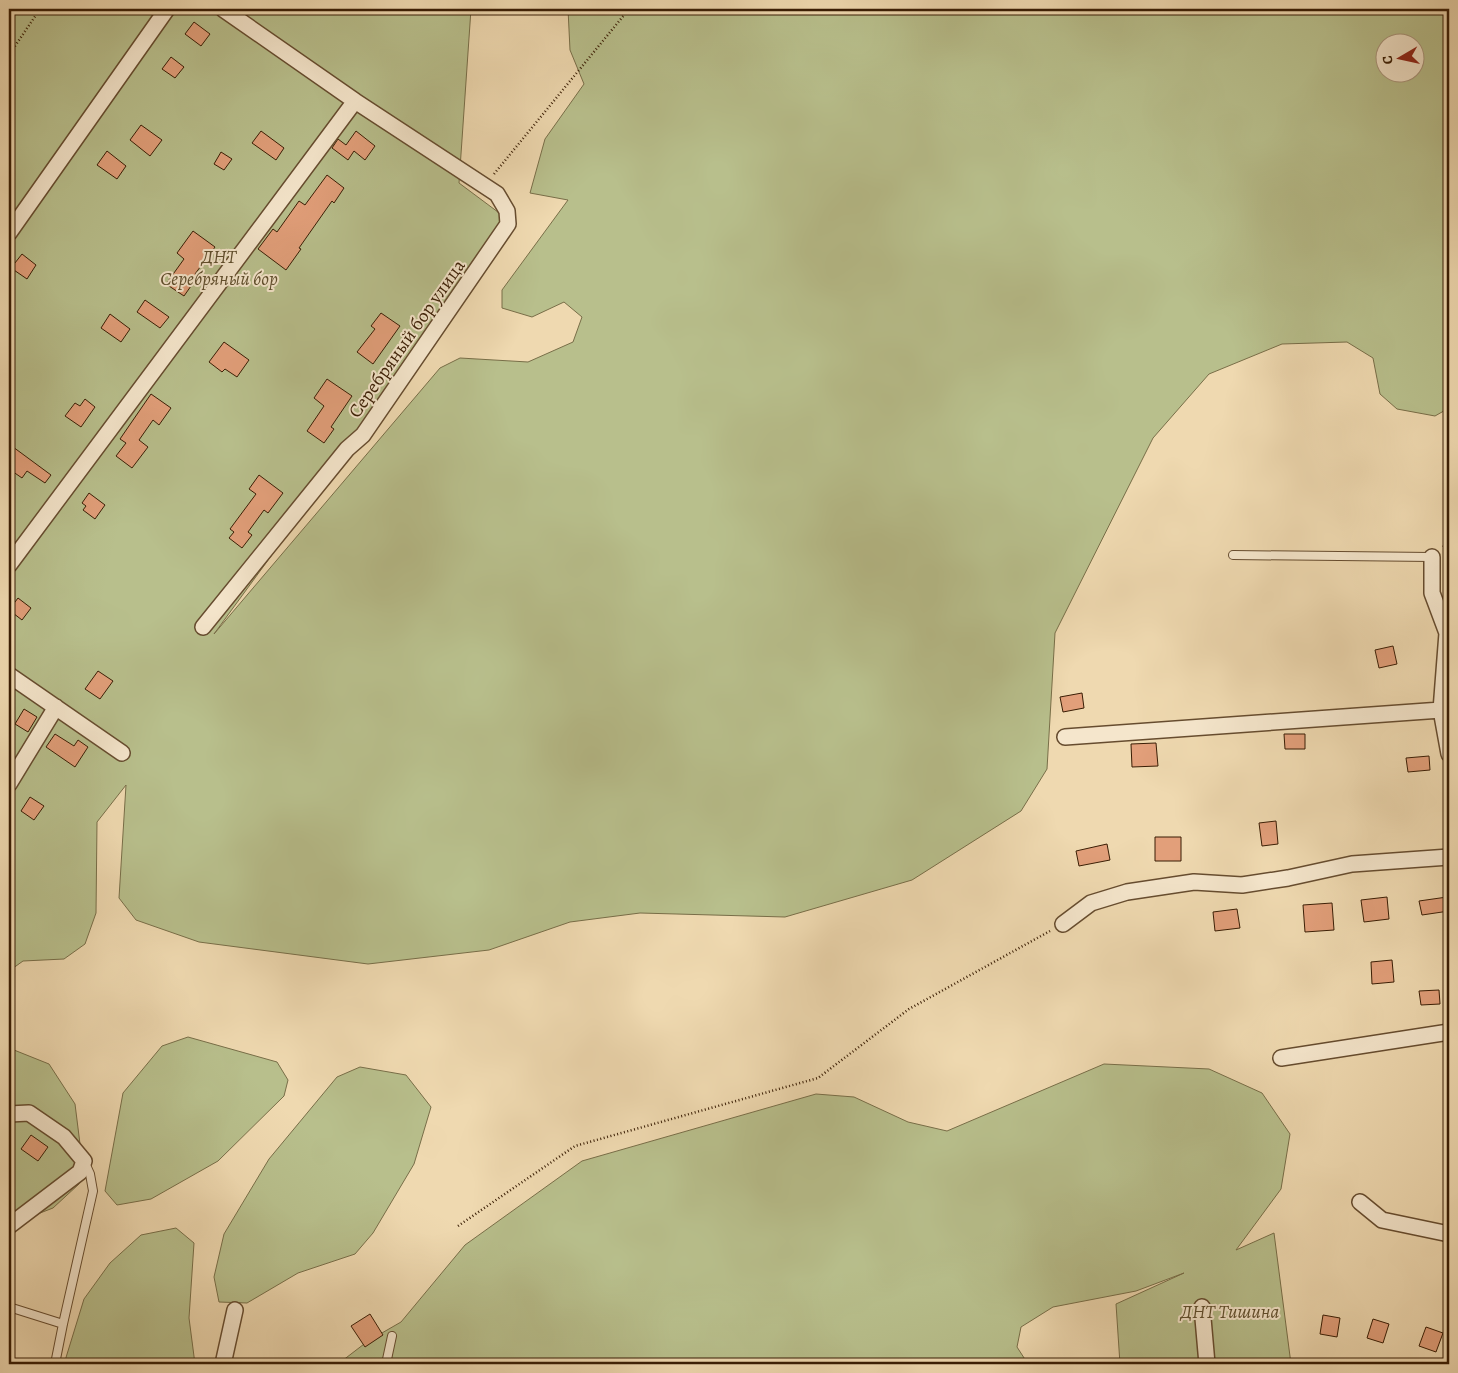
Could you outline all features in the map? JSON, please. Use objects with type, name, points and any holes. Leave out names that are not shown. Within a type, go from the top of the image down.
[{"type":"street","points":[[9,233],[167,9]]},
{"type":"street","name":"Серебряный бор улица","points":[[203,627],[347,449],[363,435],[508,224],[507,211],[497,194],[355,102],[224,9]]},
{"type":"street","points":[[9,565],[355,102]]},
{"type":"street","points":[[1432,557],[1432,592],[1447,633],[1447,670],[1441,710],[1449,754]]},
{"type":"street","points":[[9,674],[122,752]]},
{"type":"street","points":[[9,784],[56,707]]},
{"type":"street","points":[[1065,737],[1441,710]]},
{"type":"street","points":[[1063,924],[1090,903],[1127,892],[1194,882],[1242,885],[1288,878],[1352,864],[1449,857]]},
{"type":"street","points":[[1281,1058],[1449,1032]]},
{"type":"street","points":[[9,1114],[28,1113],[64,1137],[84,1161],[80,1172],[9,1226]]},
{"type":"street","points":[[1360,1202],[1382,1220],[1449,1234]]},
{"type":"street","points":[[1202,1307],[1207,1364]]},
{"type":"street","points":[[223,1364],[235,1310]]},
{"type":"lane","points":[[1233,554],[1432,557]]},
{"type":"lane","points":[[55,1364],[93,1191],[90,1174],[84,1161]]},
{"type":"lane","points":[[9,1307],[63,1324]]},
{"type":"lane","points":[[386,1364],[392,1336]]},
{"type":"path","points":[[9,55],[40,9]]},
{"type":"path","points":[[485,185],[629,9]]},
{"type":"path","points":[[458,1226],[575,1146],[818,1078],[909,1009],[1063,924]]},
{"type":"green space","name":"ДНТ Серебряный бор","points":[[9,9],[471,9],[459,183],[514,224],[214,634],[440,368],[460,358],[528,362],[573,342],[582,317],[564,302],[532,317],[502,308],[502,290],[568,200],[530,193],[545,139],[584,84],[570,50],[568,9],[1449,9],[1449,408],[1435,416],[1397,409],[1380,394],[1373,358],[1347,342],[1282,344],[1209,374],[1153,438],[1055,633],[1047,769],[1021,811],[912,880],[785,917],[640,913],[570,922],[489,950],[368,964],[199,942],[136,920],[119,898],[126,785],[97,822],[96,913],[85,944],[64,959],[23,961],[9,971]]},
{"type":"green space","points":[[188,1037],[277,1062],[288,1080],[284,1096],[218,1161],[151,1199],[117,1205],[105,1191],[123,1093],[162,1046]]},
{"type":"green space","points":[[9,1048],[49,1064],[75,1104],[81,1152],[79,1184],[53,1208],[22,1220],[9,1240]]},
{"type":"green space","name":"ДНТ Тишина","points":[[1104,1064],[1209,1069],[1262,1093],[1290,1134],[1281,1189],[1236,1250],[1274,1233],[1291,1364],[1120,1364],[1116,1304],[1184,1273],[1136,1291],[1053,1307],[1021,1327],[1017,1347],[1028,1364],[338,1364],[368,1341],[401,1322],[465,1245],[582,1161],[816,1094],[854,1097],[908,1122],[947,1131]]},
{"type":"green space","points":[[360,1067],[406,1075],[431,1107],[414,1164],[373,1233],[355,1254],[298,1273],[247,1303],[219,1302],[214,1277],[224,1234],[269,1159],[337,1077]]},
{"type":"green space","points":[[176,1228],[194,1243],[189,1318],[195,1364],[64,1364],[84,1299],[110,1263],[141,1235]]},
{"type":"building","points":[[194,22],[210,34],[201,46],[185,34]]},
{"type":"building","points":[[171,57],[184,67],[175,78],[162,69]]},
{"type":"building","points":[[141,125],[162,140],[150,156],[130,140]]},
{"type":"building","points":[[261,131],[284,148],[276,160],[252,143]]},
{"type":"building","points":[[356,131],[375,146],[365,160],[354,151],[348,160],[332,148],[338,139],[346,145]]},
{"type":"building","points":[[107,151],[126,166],[117,179],[97,165]]},
{"type":"building","points":[[221,152],[232,159],[224,170],[214,164]]},
{"type":"building","points":[[327,175],[344,188],[334,203],[332,201],[286,270],[258,249],[273,229],[277,232],[299,201],[305,205]]},
{"type":"building","points":[[193,231],[215,247],[195,274],[198,276],[184,296],[166,284],[184,259],[177,253]]},
{"type":"building","points":[[22,254],[36,265],[27,279],[11,268]]},
{"type":"building","points":[[145,300],[169,317],[160,328],[137,312]]},
{"type":"building","points":[[381,313],[400,326],[373,364],[357,352],[375,329],[371,326]]},
{"type":"building","points":[[110,314],[130,329],[121,342],[101,328]]},
{"type":"building","points":[[224,342],[249,360],[237,377],[225,369],[222,372],[209,362]]},
{"type":"building","points":[[327,379],[352,396],[331,427],[334,429],[324,443],[307,431],[324,406],[314,398]]},
{"type":"building","points":[[151,394],[171,408],[159,425],[153,420],[139,440],[148,447],[132,468],[116,456],[126,443],[120,439]]},
{"type":"building","points":[[85,399],[95,407],[81,427],[65,416],[75,403],[80,406]]},
{"type":"building","points":[[9,444],[51,475],[45,483],[27,471],[22,478],[9,469]]},
{"type":"building","points":[[259,475],[283,493],[268,513],[264,510],[248,532],[252,535],[242,548],[229,538],[234,532],[230,529],[256,494],[249,489]]},
{"type":"building","points":[[89,493],[105,505],[95,519],[83,510],[86,506],[82,503]]},
{"type":"building","points":[[18,598],[31,608],[22,620],[9,610]]},
{"type":"building","points":[[1393,646],[1397,664],[1379,668],[1375,650]]},
{"type":"building","points":[[98,671],[113,681],[100,699],[85,689]]},
{"type":"building","points":[[1082,693],[1084,708],[1063,712],[1060,697]]},
{"type":"building","points":[[24,709],[37,717],[28,732],[15,724]]},
{"type":"building","points":[[55,734],[74,746],[78,740],[88,747],[75,767],[46,747]]},
{"type":"building","points":[[1284,734],[1305,734],[1305,749],[1285,749]]},
{"type":"building","points":[[1156,743],[1158,766],[1132,767],[1131,744]]},
{"type":"building","points":[[1429,756],[1430,770],[1408,772],[1406,758]]},
{"type":"building","points":[[30,797],[44,806],[34,820],[21,811]]},
{"type":"building","points":[[1276,821],[1278,844],[1262,846],[1259,823]]},
{"type":"building","points":[[1155,837],[1181,837],[1181,861],[1155,861]]},
{"type":"building","points":[[1107,844],[1110,860],[1079,866],[1076,851]]},
{"type":"building","points":[[1387,897],[1389,919],[1364,922],[1361,900]]},
{"type":"building","points":[[1447,897],[1449,911],[1422,915],[1419,901]]},
{"type":"building","points":[[1332,903],[1334,930],[1305,932],[1303,905]]},
{"type":"building","points":[[1237,909],[1240,928],[1215,931],[1213,912]]},
{"type":"building","points":[[1392,960],[1394,982],[1372,984],[1371,962]]},
{"type":"building","points":[[1439,990],[1440,1004],[1421,1005],[1419,991]]},
{"type":"building","points":[[31,1135],[48,1147],[38,1161],[21,1149]]},
{"type":"building","points":[[370,1314],[383,1335],[365,1347],[351,1326]]},
{"type":"building","points":[[1323,1315],[1340,1318],[1337,1337],[1320,1334]]},
{"type":"building","points":[[1373,1319],[1389,1324],[1383,1343],[1367,1338]]},
{"type":"building","points":[[1426,1327],[1443,1333],[1436,1352],[1419,1346]]}]
